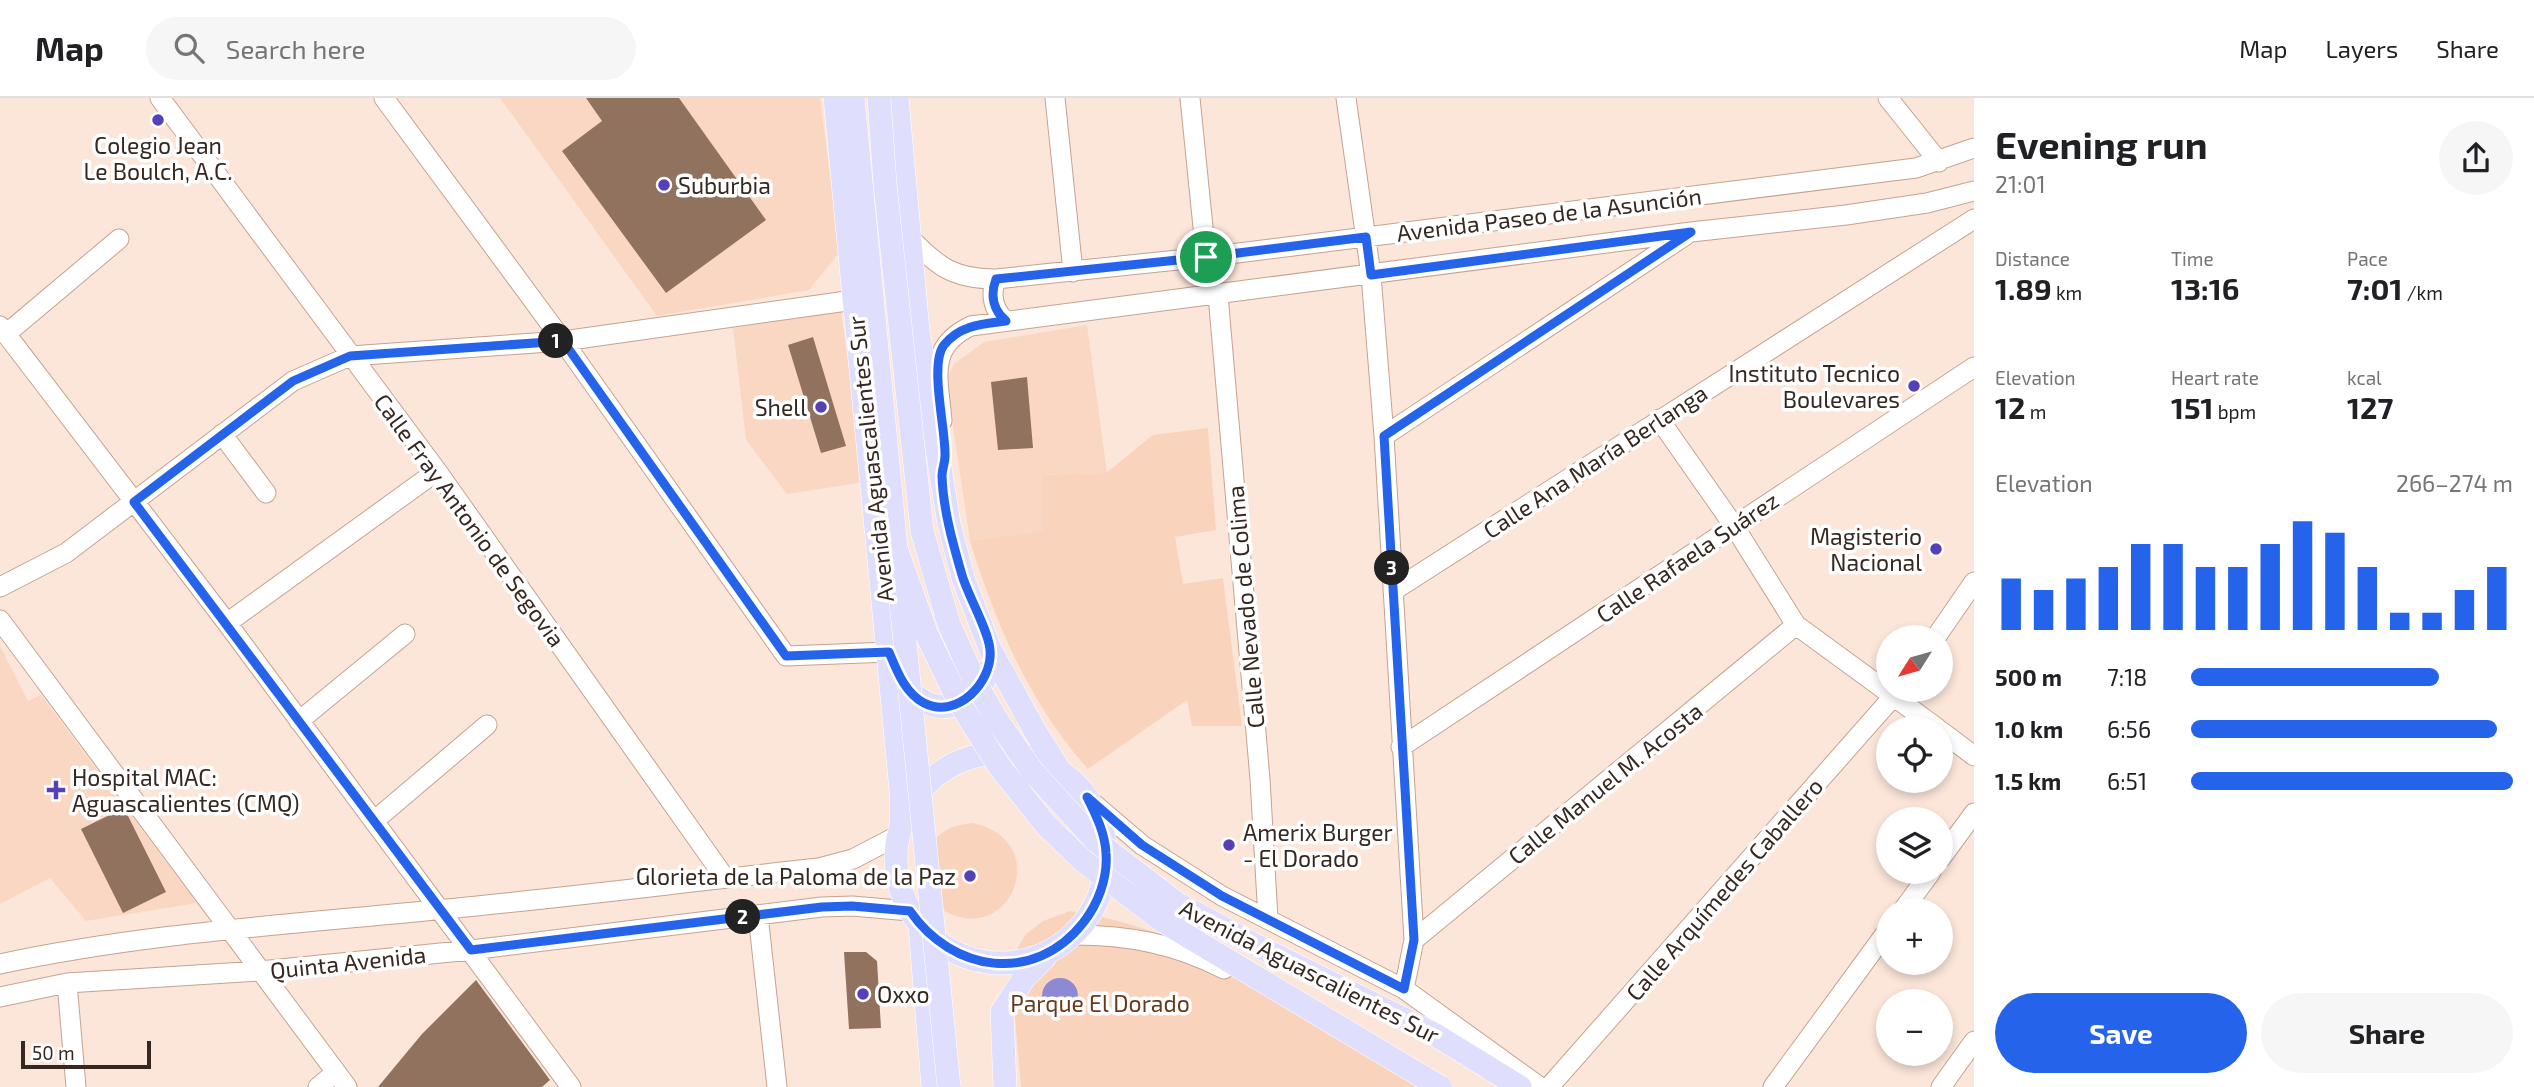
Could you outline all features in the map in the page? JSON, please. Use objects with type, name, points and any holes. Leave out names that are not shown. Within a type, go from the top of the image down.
[{"type":"main road","name":"Avenida Aguascalientes Sur","points":[[835,98],[889,652],[899,828],[896,875],[901,894],[915,919],[941,945],[958,954],[994,964],[1023,962],[1049,953]]},
{"type":"main road","name":"Avenida Aguascalientes Sur","points":[[853,98],[896,548],[927,635],[959,702],[999,766],[1046,825],[1082,860],[1164,922],[1430,1087]]},
{"type":"main road","name":"Avenida Aguascalientes Sur","points":[[878,98],[922,531],[949,624],[975,682],[997,720],[1033,772],[1096,841],[1178,904],[1434,1034],[1520,1087]]},
{"type":"main road","points":[[897,98],[918,331],[949,524],[963,578],[990,649],[1060,771]]},
{"type":"main road","points":[[896,548],[949,1087]]},
{"type":"main road","points":[[889,652],[908,690],[926,704],[936,707],[951,706],[964,701],[973,693],[987,675],[990,649]]},
{"type":"main road","name":"Avenida Aguascalientes Sur","points":[[899,828],[912,799],[928,781],[947,766],[968,757],[992,752],[1016,753],[1039,760],[1060,771],[1087,797],[1101,824],[1106,854],[1103,884],[1092,912],[1074,935],[1049,953],[1024,978],[1002,1012],[1005,1087]]},
{"type":"main road","name":"Avenida Aguascalientes Sur","points":[[915,919],[933,1087]]},
{"type":"street","name":"Calle Fray Antonio de Segovia","points":[[160,98],[437,471],[724,878]]},
{"type":"street","points":[[384,98],[563,341],[786,656],[889,652]]},
{"type":"street","points":[[1055,98],[1073,272]]},
{"type":"street","points":[[1190,98],[1206,257]]},
{"type":"street","points":[[1346,98],[1371,275],[1384,436],[1414,940],[1404,989]]},
{"type":"street","points":[[1888,98],[1939,162]]},
{"type":"street","name":"Avenida Paseo de la Asunción","points":[[910,238],[934,263],[951,273],[976,279],[996,279],[1206,257],[1916,168],[1974,148]]},
{"type":"street","points":[[1966,194],[1974,217]]},
{"type":"street","name":"Avenida Paseo de la Asunción","points":[[942,474],[946,457],[938,372],[942,348],[954,334],[971,326],[1691,232],[1846,215],[1966,194]]},
{"type":"street","name":"Calle Ana María Berlanga","points":[[1393,591],[1974,217]]},
{"type":"street","points":[[1384,436],[1691,232]]},
{"type":"street","points":[[120,239],[3,330],[227,623],[570,1087]]},
{"type":"street","points":[[996,279],[992,288],[994,303],[998,314],[1006,321]]},
{"type":"street","name":"Calle Nevado de Colima","points":[[1218,295],[1261,779],[1268,919]]},
{"type":"street","points":[[0,587],[66,553],[293,381],[350,356],[563,341],[854,300]]},
{"type":"street","name":"Calle Rafaela Suárez","points":[[1401,747],[1974,367]]},
{"type":"street","points":[[1659,419],[1734,526],[1796,625],[1876,679]]},
{"type":"street","points":[[222,435],[266,493]]},
{"type":"street","points":[[227,623],[437,471]]},
{"type":"street","points":[[1944,625],[1974,582]]},
{"type":"street","points":[[0,620],[342,1079],[318,1087]]},
{"type":"street","name":"Calle Manuel M. Acosta","points":[[1414,940],[1796,625]]},
{"type":"street","points":[[299,721],[405,634]]},
{"type":"street","name":"Calle Arquímedes Caballero","points":[[1549,1087],[1889,702]]},
{"type":"street","points":[[1908,702],[1924,716]]},
{"type":"street","points":[[374,821],[487,725]]},
{"type":"street","points":[[1953,740],[1974,756]]},
{"type":"street","name":"Avenida Aguascalientes Sur","points":[[1087,797],[1142,845],[1222,896],[1404,989],[1540,1087]]},
{"type":"street","points":[[1953,842],[1974,813]]},
{"type":"street","name":"Quinta Avenida","points":[[0,964],[59,951],[232,930],[819,868],[853,859],[899,828]]},
{"type":"street","name":"Quinta Avenida","points":[[0,997],[67,983],[260,971],[471,950],[822,907],[852,906],[915,919]]},
{"type":"street","points":[[758,915],[777,1087]]},
{"type":"street","name":"Avenida Aguascalientes Sur","points":[[1074,935],[1147,940],[1204,958],[1268,992],[1430,1087]]},
{"type":"street","points":[[1773,1087],[1876,946]]},
{"type":"street","points":[[67,983],[76,1087]]},
{"type":"street","points":[[1941,1087],[1974,1041]]},
{"type":"shaded area","points":[[500,98],[820,98],[840,252],[809,290],[657,316]]},
{"type":"shaded area","points":[[841,311],[865,482],[787,494],[746,440],[733,328]]},
{"type":"shaded area","points":[[1087,325],[1107,473],[1041,475],[1043,532],[970,541],[946,380],[954,364],[984,342]]},
{"type":"shaded area","name":"Hospital MAC: Aguascalientes (CMQ)","points":[[0,646],[28,701],[41,695],[197,903],[86,921],[50,878],[0,904]]},
{"type":"shaded area","points":[[1060,978],[1073,983],[1078,996],[1073,1009],[1060,1014],[1047,1009],[1042,996],[1047,983]]},
{"type":"green space","points":[[1208,428],[1216,530],[1175,537],[1183,584],[1223,578],[1242,726],[1192,726],[1187,700],[1088,769],[1067,744],[1032,690],[1003,632],[970,541],[1043,531],[1041,475],[1106,473],[1153,435]]},
{"type":"green space","name":"Glorieta de la Paloma de la Paz","points":[[972,823],[998,834],[1013,850],[1017,870],[1013,890],[1001,907],[984,917],[961,917],[935,905],[930,844],[949,829]]},
{"type":"green space","name":"Parque El Dorado","points":[[1070,911],[1115,920],[1194,944],[1415,1080],[1415,1087],[1021,1087],[1010,962],[1025,935],[1043,921]]},
{"type":"building","name":"Suburbia","points":[[586,98],[679,98],[766,220],[666,293],[562,151],[602,121]]},
{"type":"building","name":"Shell","points":[[813,337],[846,446],[821,453],[788,345]]},
{"type":"building","points":[[1027,377],[1033,448],[998,450],[991,382]]},
{"type":"building","points":[[124,808],[166,892],[123,913],[81,829]]},
{"type":"building","name":"Oxxo","points":[[844,952],[866,952],[877,961],[881,1028],[849,1029]]},
{"type":"building","points":[[476,980],[550,1080],[542,1087],[378,1087],[422,1034]]},
{"type":"place","name":"Colegio Jean Le Boulch, A.C.","points":[[158,120]]},
{"type":"place","name":"Suburbia","points":[[664,185]]},
{"type":"place","name":"Instituto Tecnico Boulevares","points":[[1914,386]]},
{"type":"place","name":"Shell","points":[[821,407]]},
{"type":"place","name":"Magisterio Nacional","points":[[1936,549]]},
{"type":"place","name":"Hospital MAC: Aguascalientes (CMQ)","points":[[56,790]]},
{"type":"place","name":"Amerix Burger - El Dorado","points":[[1229,845]]},
{"type":"place","name":"Glorieta de la Paloma de la Paz","points":[[970,876]]},
{"type":"place","name":"Oxxo","points":[[863,994]]},
{"type":"route","points":[[1691,232],[1384,436],[1414,940],[1404,989],[1222,896],[1142,845],[1087,797],[1101,824],[1106,854],[1103,884],[1092,912],[1074,935],[1049,953],[1023,962],[994,964],[966,958],[941,945],[920,926],[910,911],[852,906],[822,907],[471,950],[134,502],[293,381],[350,356],[563,341],[786,656],[889,652],[908,690],[926,704],[936,707],[951,706],[964,701],[987,675],[990,649],[963,578],[949,524],[942,474],[946,457],[938,372],[942,348],[954,334],[971,326],[1006,321],[998,314],[994,303],[992,288],[996,279],[1206,257],[1366,237],[1371,275],[1691,232]]}]
